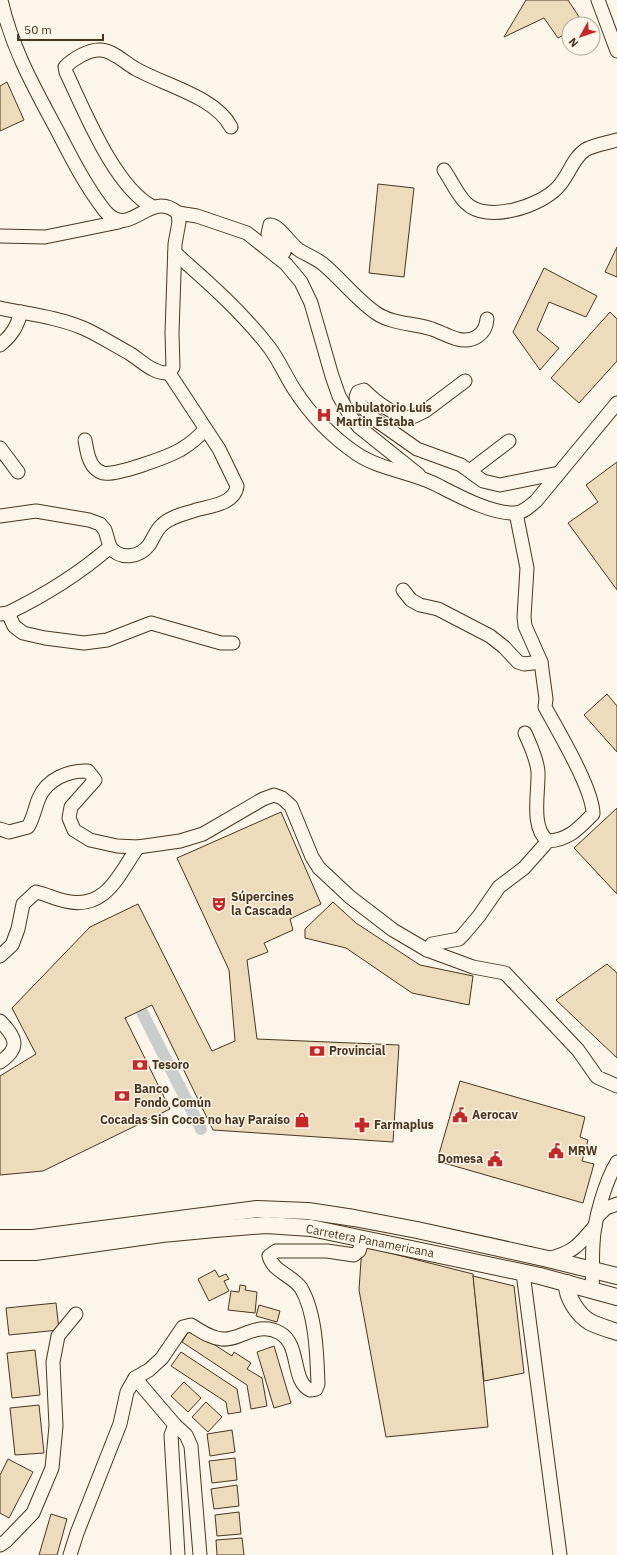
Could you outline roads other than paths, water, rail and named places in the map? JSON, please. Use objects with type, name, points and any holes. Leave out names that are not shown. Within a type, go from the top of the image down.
[{"type":"main road","name":"Carretera Panamericana","points":[[0,1238],[33,1238],[209,1214],[257,1209],[308,1211],[354,1218],[548,1258],[617,1276]]},
{"type":"main road","name":"Carretera Panamericana","points":[[0,1252],[35,1252],[162,1234],[266,1225],[311,1228],[523,1273],[617,1297]]},
{"type":"main road","points":[[567,1283],[566,1288],[571,1300],[583,1317],[591,1322],[617,1332]]},
{"type":"street","points":[[1,0],[7,26],[16,52],[53,123],[99,203],[111,218],[119,222]]},
{"type":"street","points":[[598,0],[617,51]]},
{"type":"street","points":[[153,207],[144,203],[117,171],[97,135],[66,72],[65,67],[89,52],[96,50],[112,54],[136,69],[190,94],[219,111],[227,118],[231,127]]},
{"type":"street","points":[[444,170],[466,203],[478,210],[492,213],[533,205],[547,197],[558,187],[577,157],[586,150],[617,140]]},
{"type":"street","points":[[0,236],[46,237],[119,222],[136,217],[153,207],[163,205],[178,213],[197,216],[247,233],[286,264],[301,282],[311,303],[339,396],[350,416],[359,426],[426,480]]},
{"type":"street","points":[[169,373],[173,367],[172,333],[175,253],[179,222],[178,213]]},
{"type":"street","points":[[301,282],[301,276],[293,261],[268,234],[270,225],[276,226],[300,250],[322,263],[353,294],[377,314],[402,323],[431,328],[464,340],[470,340],[482,332],[486,327],[487,319]]},
{"type":"street","points":[[175,253],[220,294],[270,348],[293,388],[325,427],[357,454],[388,468],[435,483],[467,500],[499,511],[516,513],[527,508],[536,501],[617,403]]},
{"type":"street","points":[[0,308],[46,317],[82,328],[131,354],[145,365],[161,373],[169,373]]},
{"type":"street","points":[[0,345],[11,336],[18,324],[21,312]]},
{"type":"street","points":[[0,516],[36,511],[89,520],[100,524],[104,530],[110,547],[115,554],[127,557],[139,554],[148,547],[162,525],[176,516],[224,502],[234,496],[237,486],[219,449],[169,373]]},
{"type":"street","points":[[465,381],[424,411],[410,418],[401,416],[379,404],[364,390],[358,392],[356,397],[358,402],[373,418],[417,449],[461,465],[471,470],[483,480],[500,485],[559,473]]},
{"type":"street","points":[[85,440],[89,461],[103,473],[119,471],[141,465],[179,451],[197,439],[205,429]]},
{"type":"street","points":[[471,470],[509,441]]},
{"type":"street","points":[[0,448],[18,472]]},
{"type":"street","points":[[427,950],[432,944],[459,939],[479,916],[499,888],[524,868],[548,841],[560,840],[573,832],[593,814],[593,808],[577,767],[545,706],[546,699],[541,662],[525,626],[524,617],[527,568],[516,513]]},
{"type":"street","points":[[110,547],[87,567],[55,588],[4,614],[23,634],[84,643],[107,640],[151,622],[221,643],[233,643]]},
{"type":"street","points":[[403,590],[411,600],[420,605],[438,609],[490,636],[504,647],[518,662],[524,664],[541,662]]},
{"type":"street","points":[[525,733],[535,758],[538,772],[536,792],[539,830],[542,836],[548,841]]},
{"type":"street","points":[[0,829],[9,832],[28,827],[34,816],[39,797],[50,784],[64,773],[80,771],[88,772],[95,780],[71,807],[69,818],[74,830],[90,840],[117,846],[138,847],[180,840],[203,834],[263,799],[274,795],[282,798],[291,806],[312,857],[319,868],[356,902],[393,930],[427,950],[473,967],[505,973],[578,1050],[597,1077],[617,1086]]},
{"type":"street","points":[[0,956],[12,945],[18,929],[23,904],[36,892],[65,901],[77,902],[96,900],[113,886],[138,847]]},
{"type":"street","points":[[0,1021],[11,1035],[15,1044],[14,1050],[0,1062]]},
{"type":"street","points":[[592,1290],[593,1244],[596,1221],[608,1176],[617,1162]]},
{"type":"street","points":[[548,1258],[566,1254],[578,1246],[606,1208],[617,1204]]},
{"type":"street","points":[[70,1555],[77,1532],[120,1424],[127,1392],[136,1378],[149,1370],[162,1358],[182,1327],[192,1325],[208,1336],[222,1340],[235,1337],[243,1333],[266,1329],[279,1332],[290,1343],[302,1382],[306,1388],[310,1390],[316,1389],[318,1384],[316,1350],[309,1308],[301,1288],[293,1279],[271,1262],[269,1256],[276,1251],[327,1252],[354,1255],[359,1251],[363,1238]]},
{"type":"street","points":[[523,1273],[560,1555]]},
{"type":"street","points":[[0,1545],[6,1542],[33,1513],[52,1468],[56,1426],[53,1362],[58,1336],[76,1314]]},
{"type":"street","points":[[136,1378],[174,1425],[186,1435],[190,1446],[200,1555]]},
{"type":"street","points":[[174,1425],[171,1435],[178,1555]]},
{"type":"waterway","points":[[142,1012],[201,1129]]},
{"type":"place","name":"Ambulatorio Luis Martin Estaba","points":[[324,415]]},
{"type":"place","name":"Súpercines la Cascada","points":[[219,904]]},
{"type":"place","name":"Provincial","points":[[317,1051]]},
{"type":"place","name":"Tesoro","points":[[140,1065]]},
{"type":"place","name":"Banco Fondo Común","points":[[122,1096]]},
{"type":"place","name":"Aerocav","points":[[460,1115]]},
{"type":"place","name":"Cocadas Sin Cocos no hay Paraíso","points":[[302,1120]]},
{"type":"place","name":"Farmaplus","points":[[362,1125]]},
{"type":"place","name":"MRW","points":[[556,1151]]},
{"type":"place","name":"Domesa","points":[[495,1159]]}]
